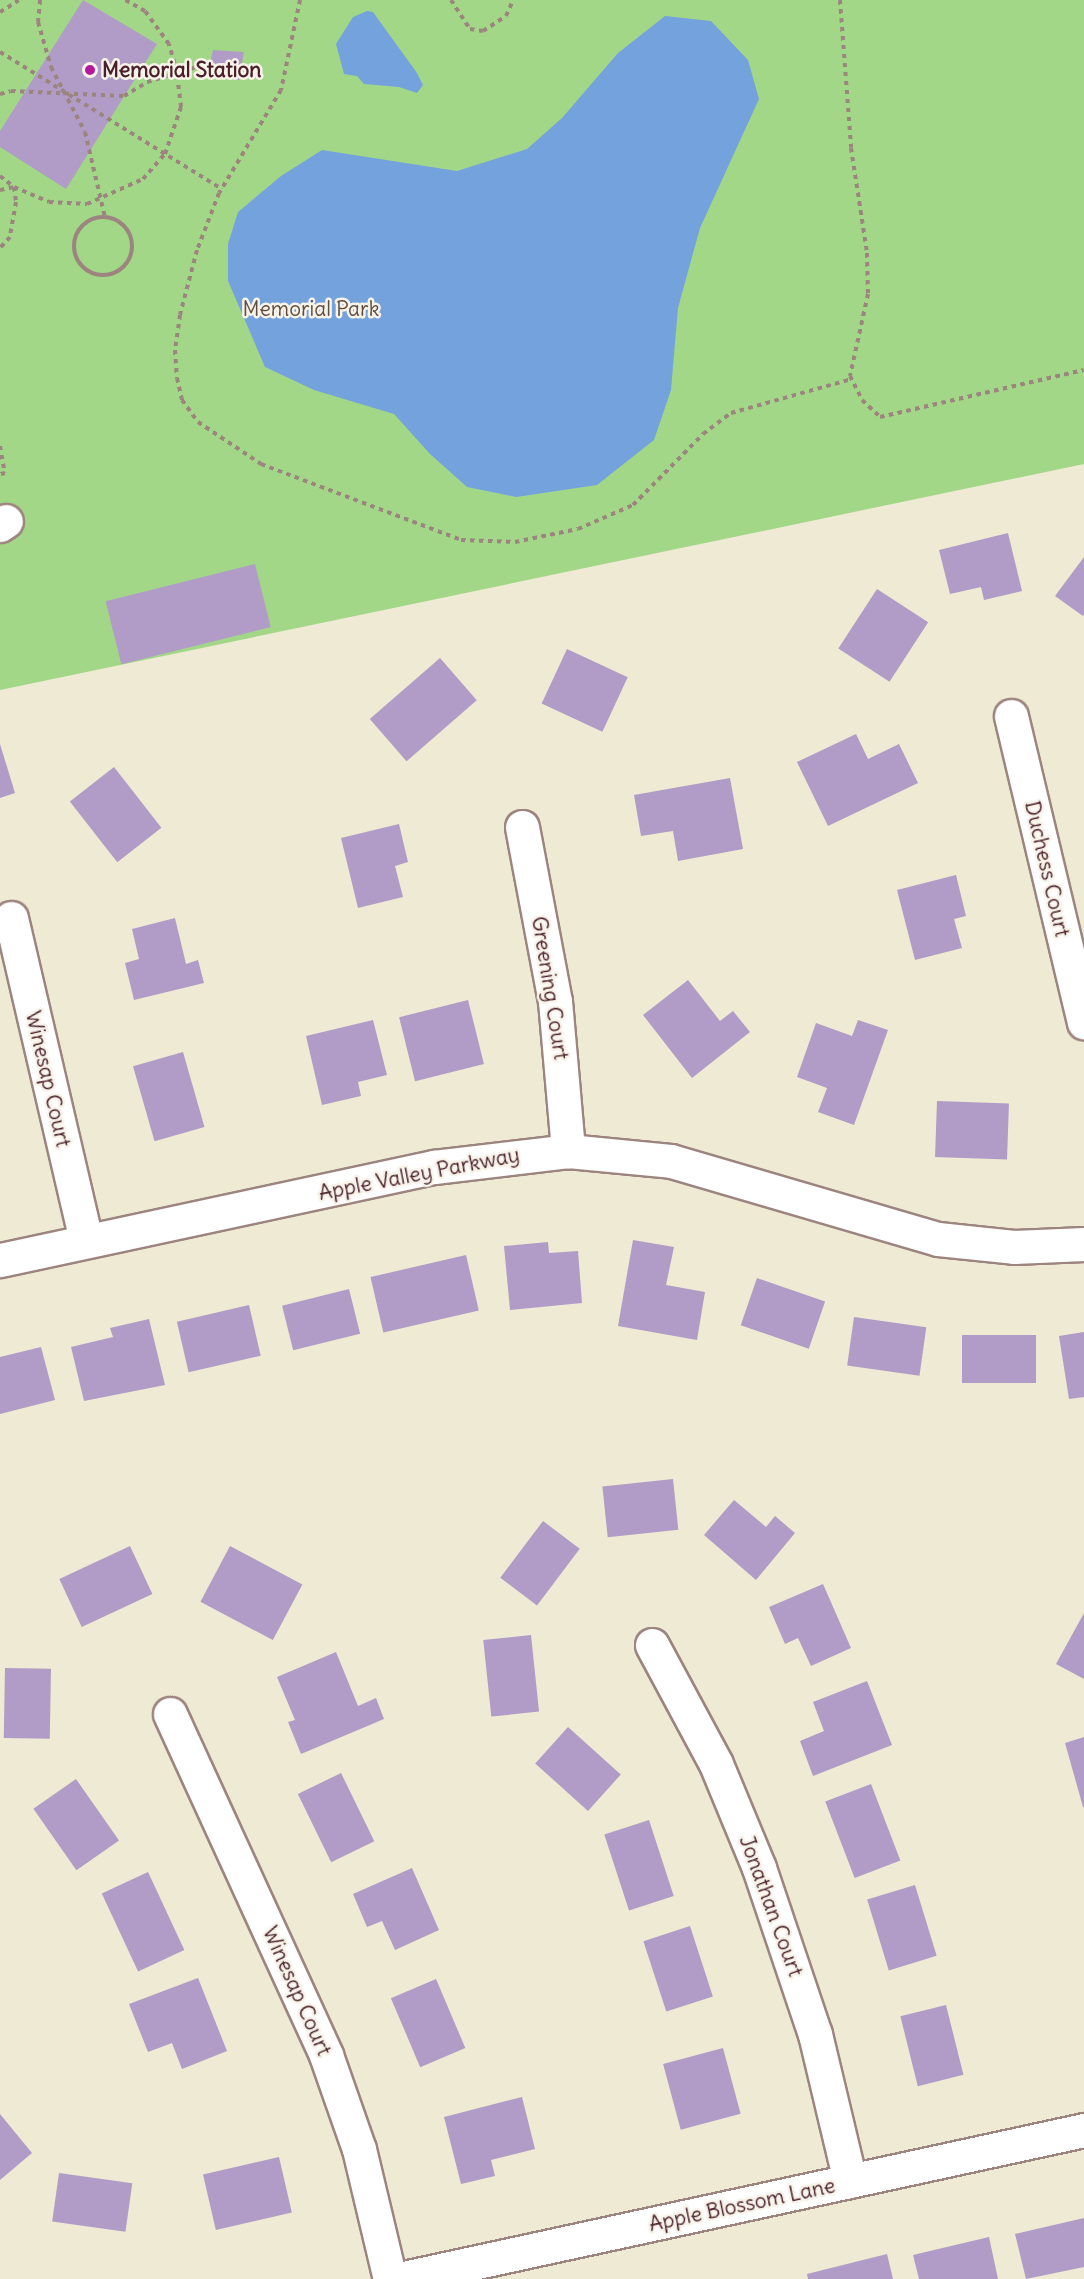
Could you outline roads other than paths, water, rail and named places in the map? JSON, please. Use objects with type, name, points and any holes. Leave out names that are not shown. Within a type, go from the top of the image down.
[{"type":"street","name":"Duchess Court","points":[[1011,717],[1084,1022]]},
{"type":"street","name":"Greening Court","points":[[522,827],[555,1001],[568,1151]]},
{"type":"street","name":"Winesap Court","points":[[11,918],[86,1240]]},
{"type":"street","name":"Apple Valley Parkway","points":[[0,1260],[434,1167],[568,1151],[671,1161],[938,1239],[1014,1247],[1084,1244]]},
{"type":"street","name":"Jonathan Court","points":[[652,1645],[716,1764],[759,1868],[815,2034],[850,2181]]},
{"type":"street","name":"Winesap Court","points":[[170,1714],[326,2055],[359,2149],[390,2279]]},
{"type":"street","name":"Apple Blossom Lane","points":[[399,2279],[1084,2130]]},
{"type":"water","points":[[367,11],[373,12],[417,73],[423,85],[417,93],[399,87],[364,84],[357,76],[344,74],[336,44],[353,17]]},
{"type":"water","points":[[665,16],[711,21],[748,60],[759,99],[700,228],[678,308],[671,390],[654,440],[597,485],[516,497],[467,487],[430,454],[394,414],[314,390],[265,367],[228,281],[228,244],[238,212],[281,176],[322,150],[457,171],[527,149],[562,118],[618,53]]},
{"type":"place","name":"Memorial Station","points":[[90,70]]},
{"type":"park label","name":"Memorial Park","points":[[311,309]]}]
